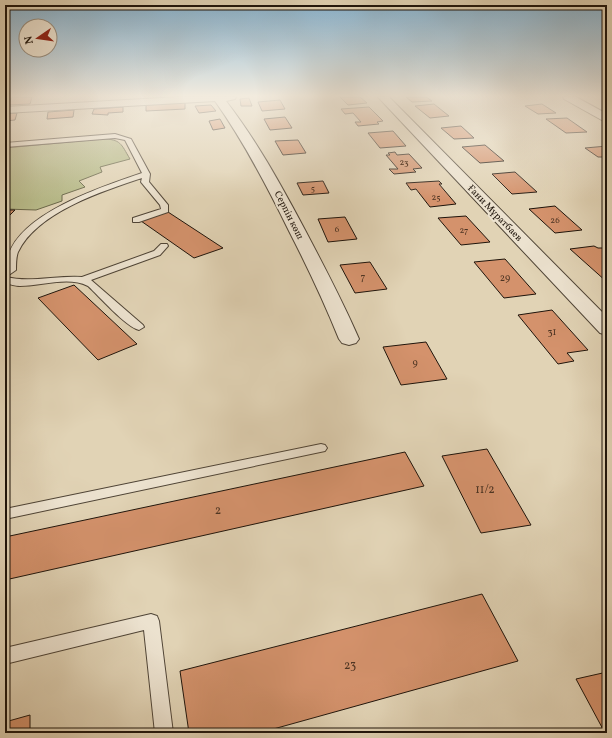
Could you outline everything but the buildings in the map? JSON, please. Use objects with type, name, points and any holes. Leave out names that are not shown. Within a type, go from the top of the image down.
[{"type":"street","name":"Серпін көш","points":[[242,131],[268,174],[335,304],[349,339]]},
{"type":"street","name":"Ғани Мұратбаев","points":[[416,131],[607,329]]},
{"type":"lane","points":[[5,145],[115,136],[128,139],[146,174],[145,182],[164,205],[165,210],[136,220]]},
{"type":"lane","points":[[5,275],[11,270],[14,252],[24,238],[40,222],[89,195],[146,174]]},
{"type":"lane","points":[[83,280],[157,253],[164,246]]},
{"type":"lane","points":[[5,280],[19,283],[71,279],[83,280],[91,284],[126,317],[139,326]]},
{"type":"lane","points":[[5,514],[321,448]]},
{"type":"lane","points":[[5,656],[150,621],[164,733]]},
{"type":"green space","points":[[102,139],[113,140],[120,143],[130,159],[100,167],[102,172],[79,181],[85,187],[62,195],[62,201],[36,210],[5,209],[5,148]]}]
